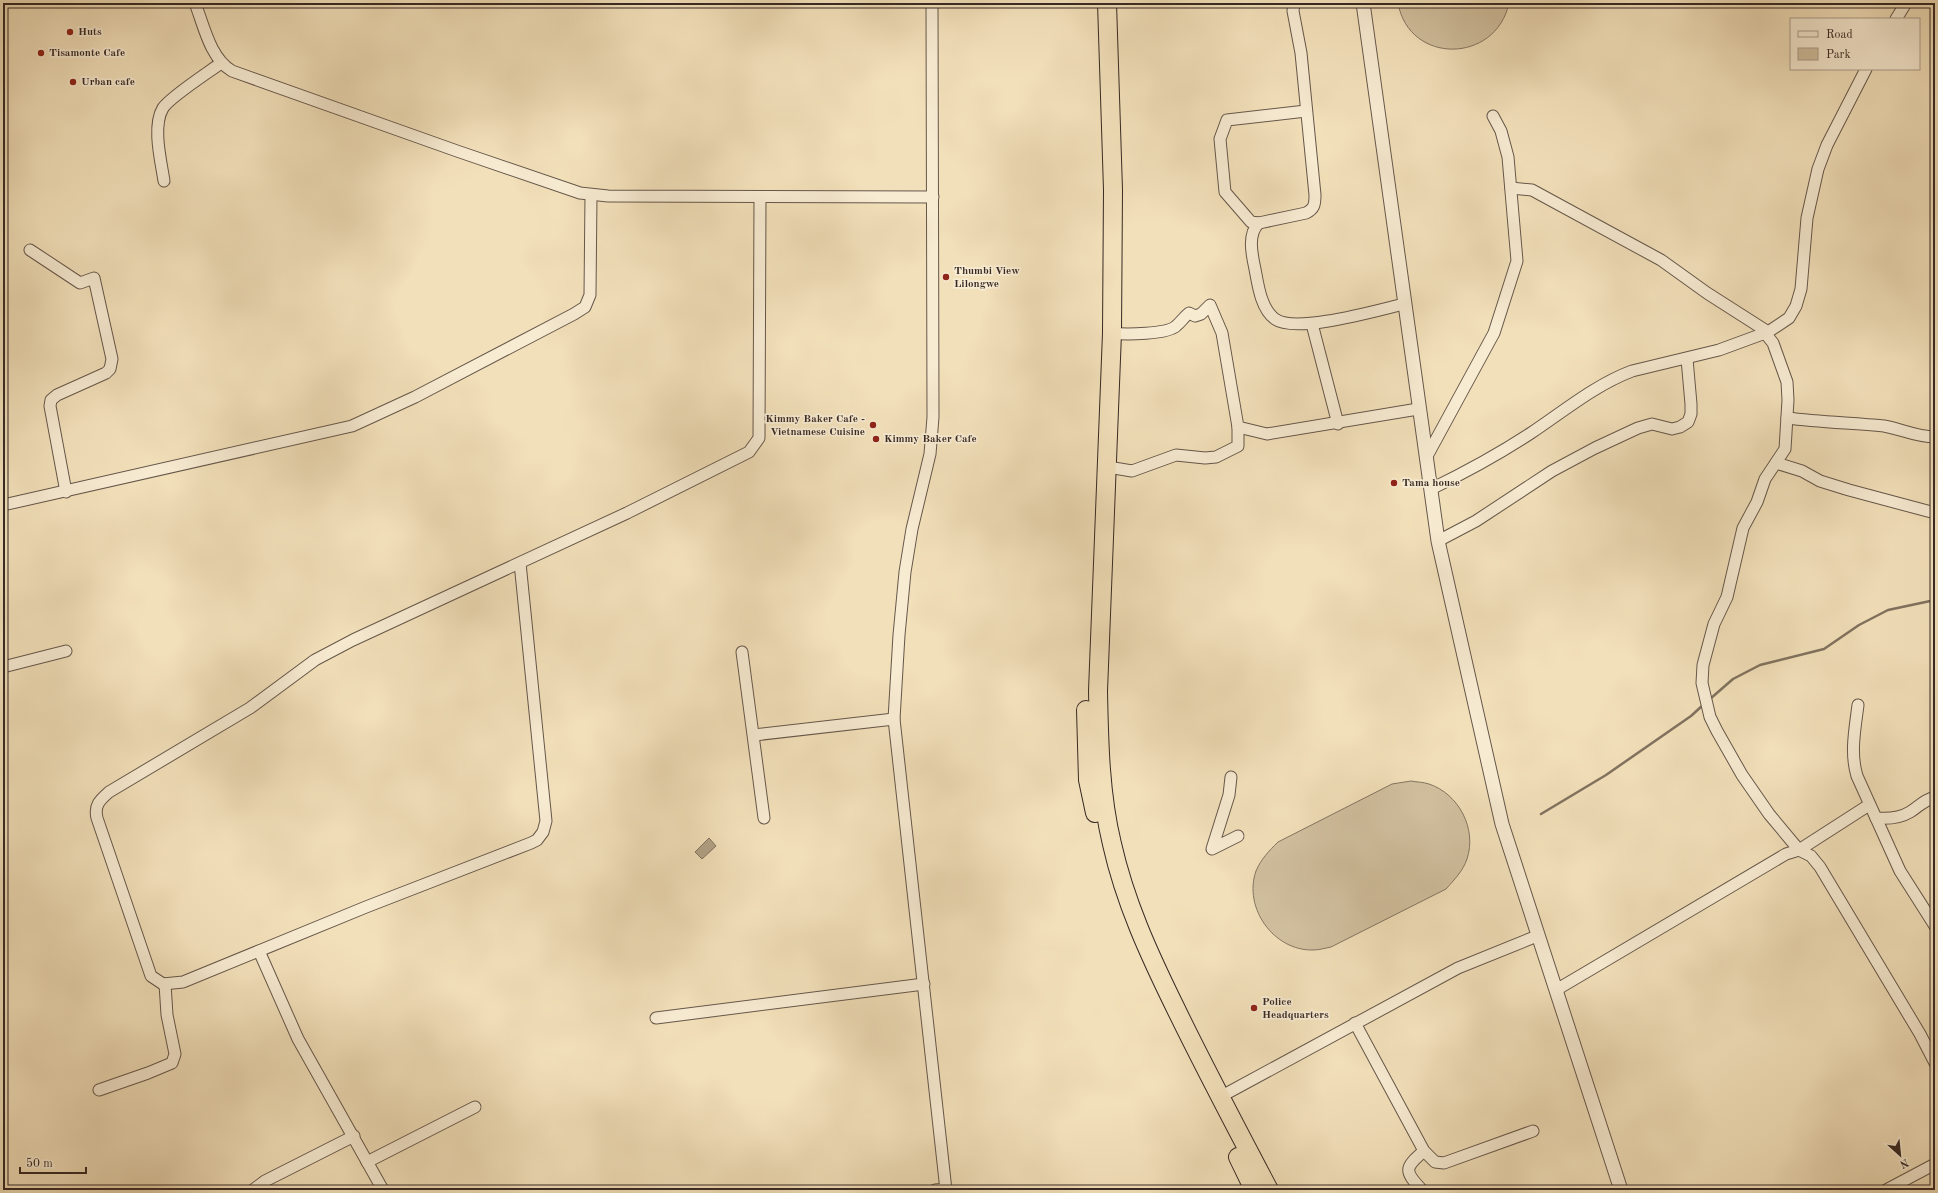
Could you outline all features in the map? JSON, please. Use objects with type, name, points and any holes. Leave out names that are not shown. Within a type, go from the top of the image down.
[{"type":"highway","points":[[1096,3],[1100,75],[1104,271],[1087,658],[1086,737],[1088,780],[1110,882],[1132,942],[1175,1035],[1254,1190]]},
{"type":"highway","points":[[1107,3],[1113,190],[1112,332],[1108,467],[1098,691],[1098,733],[1107,821],[1121,878],[1141,936],[1220,1097],[1269,1190]]},
{"type":"street","points":[[195,3],[216,56],[221,63],[232,71],[442,146],[580,193],[591,195],[760,198],[933,197]]},
{"type":"street","points":[[932,3],[933,197],[931,441],[930,454],[912,529],[905,572],[899,635],[894,719],[924,984],[942,1190]]},
{"type":"street","points":[[1294,3],[1293,11],[1301,53],[1315,204],[1312,210],[1306,213],[1259,223],[1251,222],[1225,192],[1220,139],[1227,120],[1306,111]]},
{"type":"street","points":[[1363,3],[1418,409],[1438,541],[1502,824],[1621,1190]]},
{"type":"street","points":[[1897,18],[1906,3]]},
{"type":"street","points":[[164,181],[158,148],[158,122],[162,109],[221,63]]},
{"type":"street","points":[[1431,489],[1481,464],[1586,394],[1621,375],[1632,371],[1714,352],[1767,332],[1789,318],[1796,306],[1801,289],[1807,218],[1818,169],[1830,138],[1865,70]]},
{"type":"street","points":[[1426,458],[1494,333],[1517,261],[1508,157],[1501,131],[1493,116]]},
{"type":"street","points":[[1511,188],[1532,190],[1654,256],[1767,332],[1773,343],[1788,382],[1785,449],[1765,479],[1757,502],[1743,528],[1727,597],[1714,624],[1702,673],[1706,703],[1710,717],[1717,731],[1742,775],[1769,814],[1799,850],[1811,856],[1820,866],[1920,1034],[1935,1063]]},
{"type":"street","points":[[3,505],[66,492],[352,426],[414,397],[574,314],[585,307],[590,295],[591,195]]},
{"type":"street","points":[[520,563],[546,821],[543,832],[536,840],[373,904],[183,982],[165,984],[151,976],[97,818],[96,810],[100,800],[109,792],[250,708],[315,660],[353,640],[627,513],[749,452],[759,438],[760,198]]},
{"type":"street","points":[[1259,223],[1254,228],[1251,236],[1255,266],[1259,289],[1267,310],[1275,319],[1284,324],[1312,324],[1404,304]]},
{"type":"street","points":[[30,250],[80,283],[94,278],[112,359],[110,369],[106,373],[57,395],[51,400],[50,406],[66,492]]},
{"type":"street","points":[[1108,467],[1132,470],[1176,454],[1205,458],[1216,457],[1238,446],[1238,427],[1222,333],[1210,305],[1201,314],[1196,316],[1189,313],[1180,319],[1176,327],[1159,333],[1112,332]]},
{"type":"street","points":[[1312,324],[1338,424]]},
{"type":"street","points":[[1438,541],[1476,521],[1552,471],[1602,445],[1638,428],[1652,424],[1672,429],[1680,427],[1688,422],[1691,414],[1691,404],[1687,359]]},
{"type":"street","points":[[1238,427],[1267,434],[1338,424],[1418,409]]},
{"type":"street","points":[[1787,418],[1882,426],[1895,428],[1907,434],[1935,436]]},
{"type":"street","points":[[1776,463],[1802,470],[1820,480],[1842,487],[1935,513]]},
{"type":"street","points":[[3,667],[66,651]]},
{"type":"street","points":[[742,652],[764,818]]},
{"type":"street","points":[[1858,705],[1853,748],[1854,764],[1869,805],[1900,871],[1935,926]]},
{"type":"street","points":[[754,735],[894,719]]},
{"type":"street","points":[[1231,777],[1229,794],[1212,849],[1238,836]]},
{"type":"street","points":[[1876,818],[1885,819],[1906,814],[1920,803],[1935,797]]},
{"type":"street","points":[[1556,990],[1786,854],[1799,850],[1869,805]]},
{"type":"street","points":[[1220,1097],[1458,968],[1538,936]]},
{"type":"street","points":[[259,951],[293,1029],[383,1190]]},
{"type":"street","points":[[99,1090],[172,1063],[175,1054],[167,1015],[165,984]]},
{"type":"street","points":[[656,1018],[924,984]]},
{"type":"street","points":[[1355,1023],[1424,1151],[1435,1162],[1444,1163],[1533,1131]]},
{"type":"street","points":[[367,1162],[476,1107]]},
{"type":"street","points":[[253,1190],[265,1181],[354,1136]]},
{"type":"street","points":[[1422,1190],[1410,1178],[1407,1172],[1408,1166],[1412,1161],[1424,1151]]},
{"type":"street","points":[[1886,1190],[1935,1164]]},
{"type":"green space","points":[[1398,3],[1509,3],[1501,23],[1488,37],[1471,46],[1453,49],[1435,46],[1418,38],[1405,23]]},
{"type":"green space","points":[[1411,781],[1427,783],[1440,789],[1449,796],[1457,804],[1467,825],[1470,836],[1467,859],[1461,871],[1446,889],[1331,947],[1315,950],[1299,948],[1286,943],[1274,935],[1265,925],[1258,913],[1254,899],[1253,885],[1256,871],[1268,852],[1278,842],[1392,784]]},
{"type":"shaded area","points":[[709,838],[716,846],[702,859],[695,852]]},
{"type":"waterway","points":[[1710,699],[1733,679],[1760,665],[1824,649],[1859,625],[1888,610],[1935,600]]},
{"type":"waterway","points":[[1541,814],[1606,775],[1691,716],[1703,705]]},
{"type":"place","name":"Huts","points":[[70,32]]},
{"type":"place","name":"Tisamonte Cafe","points":[[41,53]]},
{"type":"place","name":"Urban cafe","points":[[73,82]]},
{"type":"place","name":"Thumbi View Lilongwe","points":[[946,277]]},
{"type":"place","name":"Kimmy Baker Cafe - Vietnamese Cuisine","points":[[873,425]]},
{"type":"place","name":"Kimmy Baker Cafe","points":[[876,439]]},
{"type":"place","name":"Tama house","points":[[1394,483]]},
{"type":"place","name":"Police Headquarters","points":[[1254,1008]]}]
